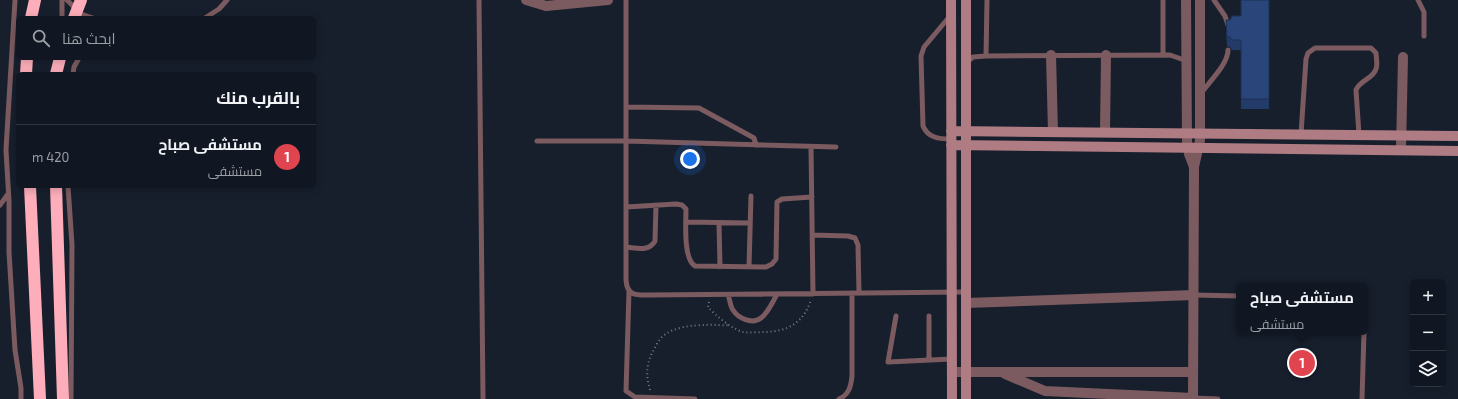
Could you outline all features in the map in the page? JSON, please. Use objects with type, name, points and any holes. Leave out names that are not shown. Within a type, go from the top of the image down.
[{"type":"highway","points":[[32,16],[35,0]]},
{"type":"highway","points":[[75,16],[81,0]]},
{"type":"highway","points":[[26,72],[27,60]]},
{"type":"highway","points":[[57,72],[60,60]]},
{"type":"highway","points":[[30,188],[40,399]]},
{"type":"highway","points":[[56,188],[64,399]]},
{"type":"street","points":[[526,0],[546,6],[608,0]]},
{"type":"street","points":[[951,0],[952,399]]},
{"type":"street","points":[[966,0],[966,399]]},
{"type":"street","points":[[1186,0],[1187,133],[1188,148],[1194,167]]},
{"type":"street","points":[[999,372],[1045,391],[1137,397],[1193,398],[1194,167],[1200,148],[1201,133],[1200,0]]},
{"type":"street","points":[[951,27],[966,26]]},
{"type":"street","points":[[1186,28],[1200,28]]},
{"type":"street","points":[[1051,55],[1053,132]]},
{"type":"street","points":[[1105,132],[1106,55]]},
{"type":"street","points":[[1401,150],[1403,57]]},
{"type":"street","points":[[951,138],[966,131],[1458,136]]},
{"type":"street","points":[[1283,149],[1284,134]]},
{"type":"street","points":[[951,138],[966,146],[1458,151]]},
{"type":"street","points":[[952,192],[966,191]]},
{"type":"street","points":[[966,303],[1194,295]]},
{"type":"street","points":[[952,372],[1193,372]]},
{"type":"lane","points":[[15,0],[6,150],[9,252],[21,399]]},
{"type":"lane","points":[[62,0],[62,16]]},
{"type":"lane","points":[[67,0],[81,14],[87,16]]},
{"type":"lane","points":[[208,16],[219,9],[227,0]]},
{"type":"lane","points":[[479,0],[483,399]]},
{"type":"lane","points":[[626,0],[626,280],[629,291],[626,391],[635,397],[695,399]]},
{"type":"lane","points":[[986,56],[987,0]]},
{"type":"lane","points":[[1163,0],[1163,55]]},
{"type":"lane","points":[[1214,0],[1225,16],[1228,26]]},
{"type":"lane","points":[[1418,0],[1424,12],[1424,36]]},
{"type":"lane","points":[[951,15],[924,47],[921,60],[923,126],[933,137],[938,139],[951,138]]},
{"type":"lane","points":[[1301,134],[1306,59],[1308,53],[1315,48],[1371,48],[1376,53],[1376,69],[1373,75],[1359,84],[1356,90],[1359,135]]},
{"type":"lane","points":[[1200,94],[1224,64],[1228,50]]},
{"type":"lane","points":[[966,64],[973,57],[1051,55],[1163,55],[1177,57],[1186,61]]},
{"type":"lane","points":[[61,60],[62,72]]},
{"type":"lane","points":[[73,72],[78,60]]},
{"type":"lane","points":[[626,107],[699,108],[754,138],[756,140],[756,145]]},
{"type":"lane","points":[[537,141],[626,141],[836,147]]},
{"type":"lane","points":[[811,147],[813,294]]},
{"type":"lane","points":[[68,188],[72,245],[71,399]]},
{"type":"lane","points":[[0,205],[8,194]]},
{"type":"lane","points":[[749,267],[751,196]]},
{"type":"lane","points":[[626,207],[676,204],[682,205],[686,209],[687,248],[689,260],[691,264],[695,266],[766,267],[772,264],[776,259],[776,202],[782,199],[812,197]]},
{"type":"lane","points":[[626,247],[647,248],[652,246],[655,241],[656,205]]},
{"type":"lane","points":[[686,222],[750,223]]},
{"type":"lane","points":[[719,223],[720,267]]},
{"type":"lane","points":[[812,235],[848,236],[855,238],[858,245],[859,293]]},
{"type":"lane","points":[[629,291],[637,295],[966,292]]},
{"type":"lane","points":[[839,399],[846,394],[850,386],[852,376],[852,293]]},
{"type":"lane","points":[[728,294],[733,311],[751,321],[762,318],[777,294]]},
{"type":"lane","points":[[1194,295],[1236,296]]},
{"type":"lane","points":[[896,316],[888,362],[952,359]]},
{"type":"lane","points":[[929,316],[930,360]]},
{"type":"lane","points":[[1362,399],[1364,335]]},
{"type":"lane","points":[[1193,398],[1218,399]]},
{"type":"path","points":[[652,398],[648,382],[647,364],[657,343],[663,336],[671,331],[690,326],[722,326],[729,324]]},
{"type":"building","points":[[1241,0],[1269,0],[1269,99],[1241,99],[1241,40],[1232,40],[1230,37],[1227,37],[1226,20],[1230,20],[1232,16],[1241,16]]},
{"type":"place","name":"مستشفى صباح","points":[[1302,363]]}]
